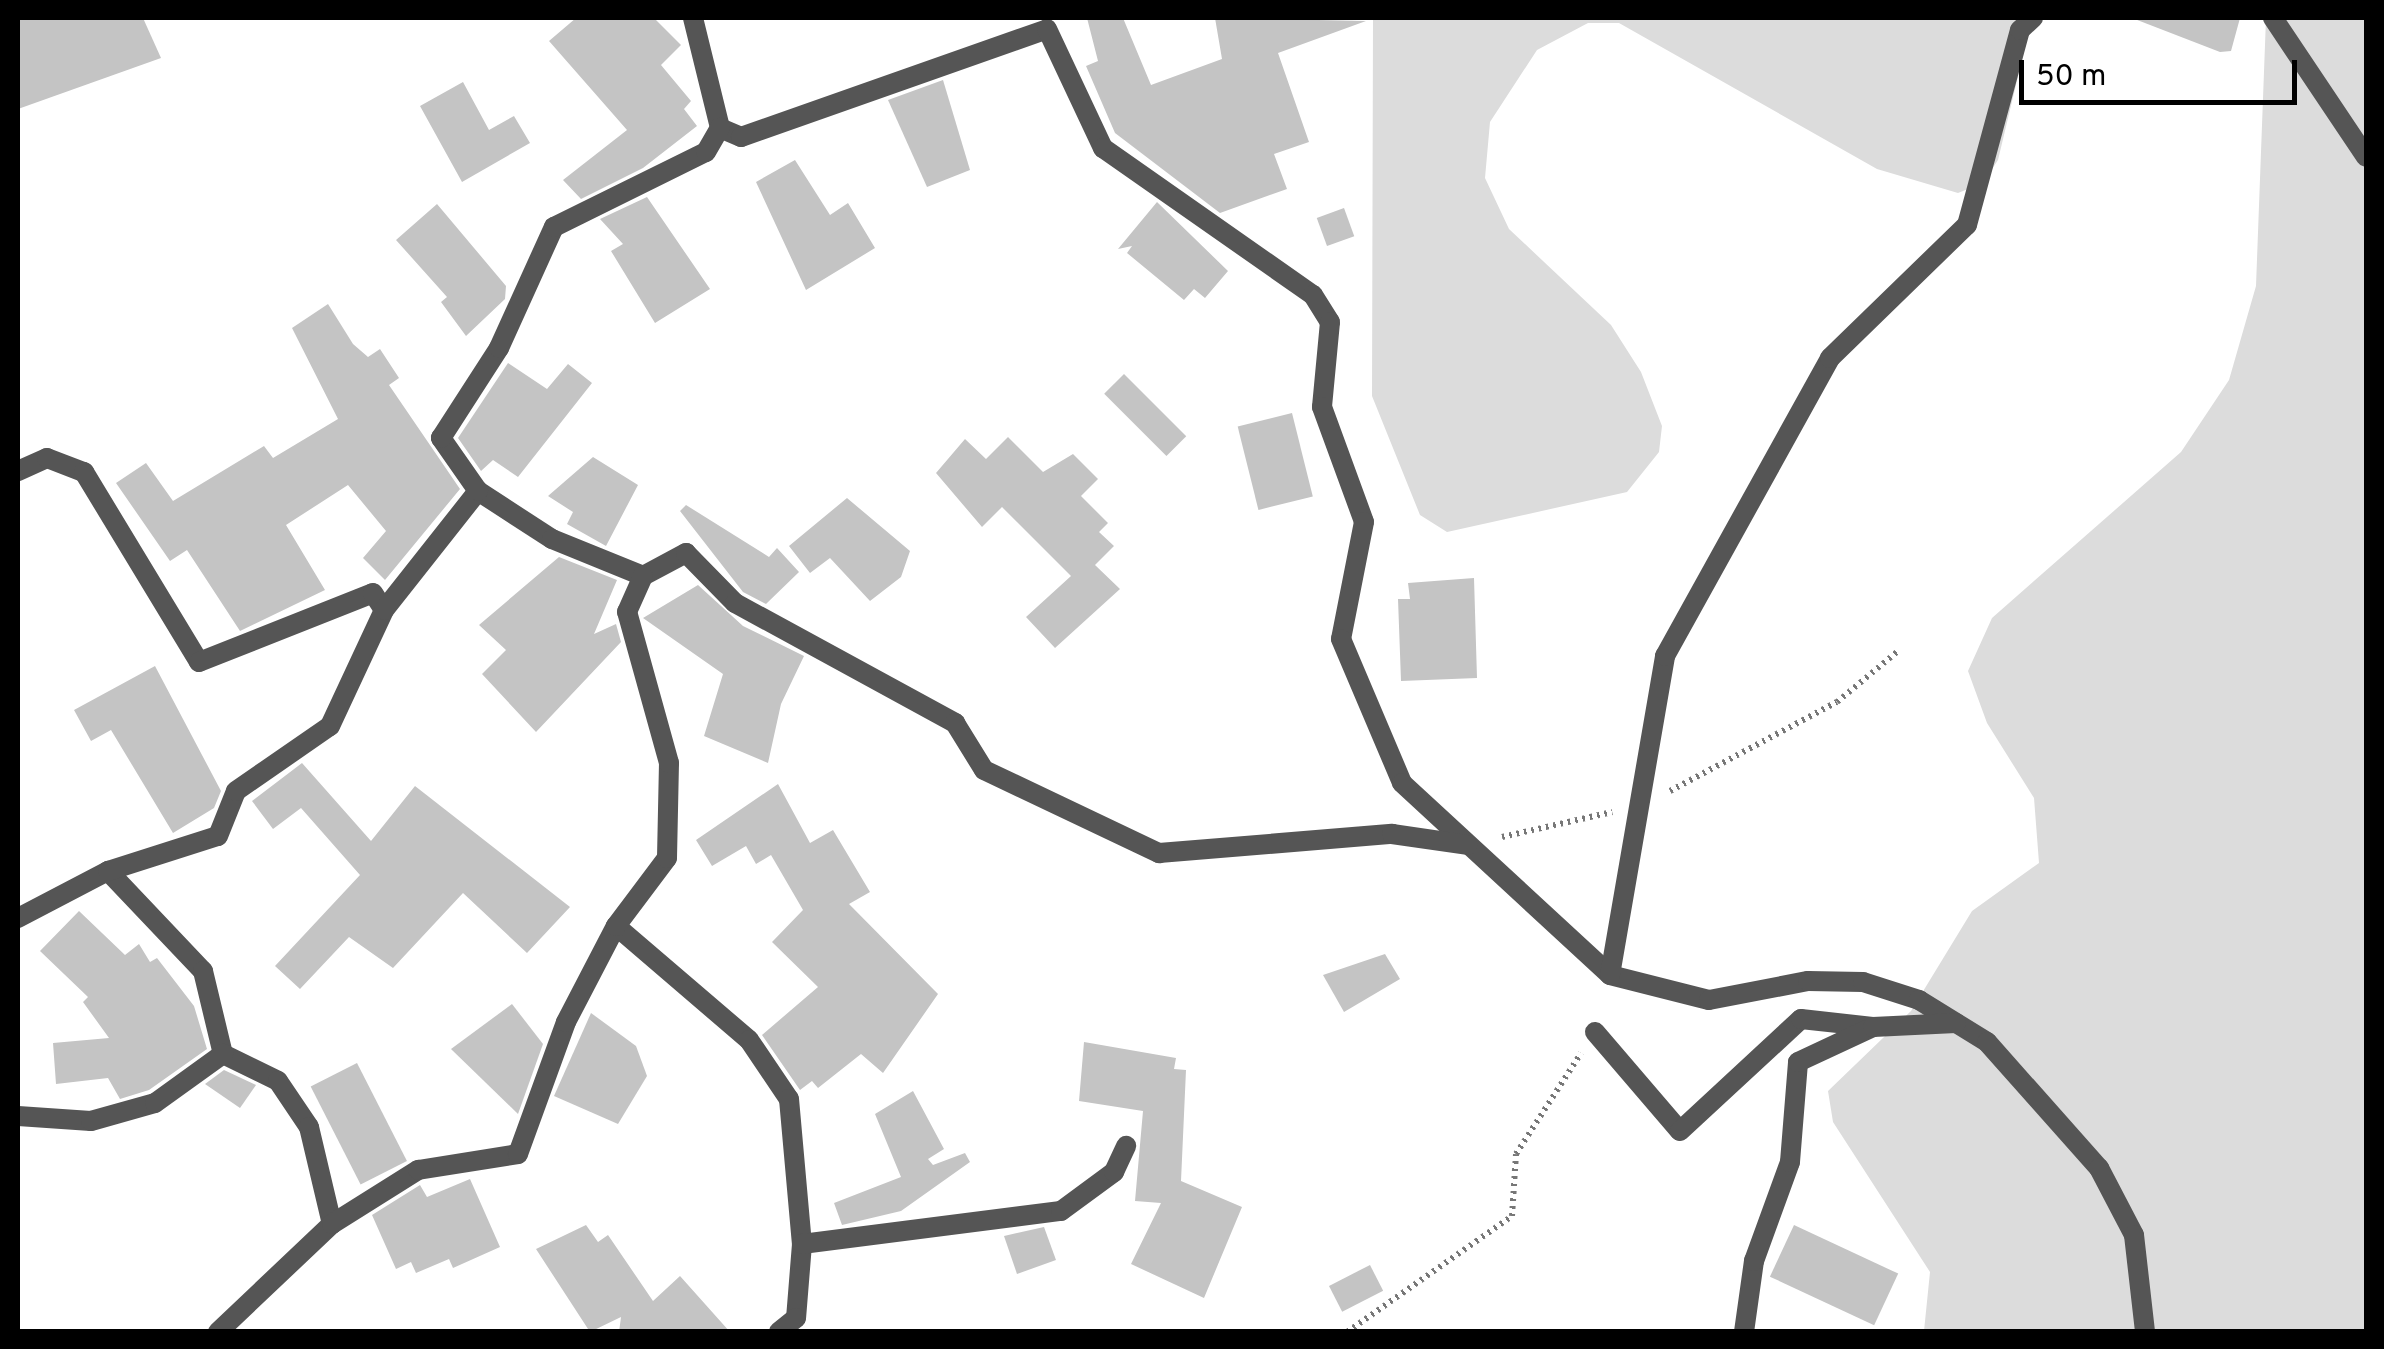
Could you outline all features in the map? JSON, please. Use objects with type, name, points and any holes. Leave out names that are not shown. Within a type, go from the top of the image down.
[{"type":"street","points":[[643,576],[552,538],[478,491],[440,438],[499,348],[554,227],[706,152],[720,128],[693,18]]},
{"type":"street","points":[[1610,975],[1665,656],[1830,358],[1967,224],[2020,30],[2033,18]]},
{"type":"street","points":[[2274,18],[2366,157]]},
{"type":"street","points":[[720,128],[741,136],[1046,23],[1103,148],[1313,295],[1330,322],[1322,407],[1364,522],[1341,639],[1402,784],[1610,975],[1709,1000],[1808,981],[1862,982],[1956,1023],[1987,1042],[2098,1168],[2134,1235],[2145,1332]]},
{"type":"street","points":[[18,471],[47,458],[84,472],[199,662],[373,593],[384,610]]},
{"type":"street","points":[[18,918],[108,871],[218,836],[236,790],[330,726],[384,610],[478,491]]},
{"type":"street","points":[[218,1332],[332,1224],[418,1170],[518,1154],[566,1022],[616,926],[667,858],[670,763],[626,612],[643,576],[686,552],[735,603],[955,723],[984,770],[1159,853],[1392,834],[1467,845]]},
{"type":"street","points":[[108,871],[203,971],[224,1054]]},
{"type":"street","points":[[616,926],[749,1040],[789,1099],[802,1244],[796,1318],[779,1332]]},
{"type":"street","points":[[1594,1032],[1680,1130],[1802,1019],[1873,1027],[1956,1023]]},
{"type":"street","points":[[1744,1332],[1754,1262],[1790,1162],[1798,1062],[1873,1027]]},
{"type":"street","points":[[224,1054],[278,1080],[309,1127],[332,1224]]},
{"type":"street","points":[[18,1116],[91,1121],[155,1103],[224,1054]]},
{"type":"street","points":[[802,1244],[1060,1211],[1114,1172],[1126,1146]]},
{"type":"path","points":[[1467,845],[1636,807],[1744,758],[1837,702],[1898,651]]},
{"type":"path","points":[[1347,1332],[1512,1216],[1516,1154],[1594,1032]]},
{"type":"shaded area","points":[[1373,18],[2032,18],[1998,160],[1983,183],[1958,193],[1877,169],[1619,23],[1588,23],[1537,50],[1490,122],[1485,178],[1509,229],[1611,325],[1641,372],[1662,426],[1659,452],[1627,492],[1447,532],[1420,515],[1372,396]]},
{"type":"shaded area","points":[[2266,18],[2366,18],[2366,1331],[1924,1331],[1930,1272],[1833,1122],[1828,1091],[1911,1011],[1972,911],[2039,863],[2034,798],[1987,723],[1968,671],[1992,618],[2181,452],[2229,380],[2256,286]]},
{"type":"building","points":[[18,18],[143,18],[161,58],[18,109]]},
{"type":"building","points":[[576,18],[654,18],[681,45],[661,65],[691,101],[684,109],[697,126],[643,168],[581,199],[563,180],[627,130],[549,41]]},
{"type":"building","points":[[1087,18],[1123,18],[1151,85],[1222,59],[1215,18],[1366,21],[1278,53],[1309,142],[1274,154],[1287,189],[1220,213],[1115,133],[1086,66],[1098,61]]},
{"type":"building","points":[[2132,18],[2240,18],[2231,51],[2220,52]]},
{"type":"building","points":[[943,80],[970,170],[927,187],[888,100]]},
{"type":"building","points":[[463,82],[489,130],[514,116],[530,143],[462,182],[420,106]]},
{"type":"building","points":[[795,160],[830,215],[848,203],[875,248],[806,290],[756,182]]},
{"type":"building","points":[[647,197],[710,289],[655,323],[611,251],[623,244],[600,219]]},
{"type":"building","points":[[1157,202],[1228,271],[1205,298],[1194,289],[1184,300],[1127,253],[1132,246],[1118,249]]},
{"type":"building","points":[[437,204],[506,286],[505,299],[466,336],[441,302],[447,297],[396,240]]},
{"type":"building","points":[[1344,208],[1354,236],[1327,246],[1317,218]]},
{"type":"building","points":[[328,304],[353,344],[368,357],[380,349],[399,378],[389,385],[460,489],[385,580],[363,558],[386,531],[348,485],[286,525],[325,590],[240,631],[187,550],[170,561],[116,483],[146,463],[173,501],[264,446],[273,458],[338,419],[292,328]]},
{"type":"building","points":[[508,363],[547,389],[568,364],[592,383],[518,477],[493,460],[481,471],[458,438]]},
{"type":"building","points":[[1124,374],[1186,436],[1166,456],[1104,394]]},
{"type":"building","points":[[1292,413],[1313,496],[1258,510],[1238,427]]},
{"type":"building","points":[[1008,437],[1043,472],[1073,454],[1098,479],[1081,496],[1108,523],[1099,532],[1114,546],[1095,565],[1120,589],[1055,648],[1026,617],[1071,576],[1002,507],[982,527],[936,473],[965,439],[986,459]]},
{"type":"building","points":[[593,457],[638,485],[606,546],[567,524],[573,512],[548,496]]},
{"type":"building","points":[[847,498],[910,551],[901,577],[870,601],[830,558],[810,573],[789,546]]},
{"type":"building","points":[[686,505],[769,557],[777,548],[799,572],[766,604],[743,592],[680,511]]},
{"type":"building","points":[[559,557],[617,580],[594,634],[616,624],[621,642],[536,732],[482,674],[506,650],[479,625]]},
{"type":"building","points":[[1474,578],[1477,678],[1401,681],[1398,599],[1410,599],[1408,583]]},
{"type":"building","points":[[698,585],[743,626],[804,656],[781,704],[768,763],[704,736],[723,674],[643,618]]},
{"type":"building","points":[[155,666],[221,791],[214,808],[173,833],[111,730],[91,741],[74,710]]},
{"type":"building","points":[[302,763],[371,841],[415,786],[570,907],[527,953],[463,893],[393,968],[349,937],[300,989],[275,966],[360,875],[301,808],[273,829],[252,801]]},
{"type":"building","points":[[778,784],[810,843],[833,830],[870,892],[849,904],[938,994],[883,1073],[861,1054],[818,1088],[812,1081],[800,1090],[762,1035],[818,987],[772,942],[803,910],[771,855],[756,864],[746,846],[712,866],[696,840]]},
{"type":"building","points":[[79,911],[125,955],[139,944],[150,962],[157,958],[194,1006],[207,1049],[149,1090],[120,1099],[108,1078],[56,1084],[53,1043],[109,1038],[83,1002],[88,997],[40,951]]},
{"type":"building","points":[[1385,954],[1400,979],[1344,1012],[1323,975]]},
{"type":"building","points":[[512,1004],[543,1044],[518,1114],[451,1049]]},
{"type":"building","points":[[591,1013],[636,1046],[647,1076],[618,1124],[554,1096]]},
{"type":"building","points":[[1084,1042],[1176,1058],[1174,1069],[1186,1070],[1181,1181],[1242,1207],[1204,1298],[1131,1264],[1161,1203],[1135,1201],[1143,1111],[1079,1101]]},
{"type":"building","points":[[357,1063],[407,1161],[361,1185],[311,1087]]},
{"type":"building","points":[[224,1070],[256,1085],[240,1108],[205,1084]]},
{"type":"building","points":[[913,1091],[944,1149],[928,1159],[933,1165],[965,1153],[970,1162],[901,1211],[842,1225],[834,1203],[901,1177],[875,1114]]},
{"type":"building","points":[[470,1179],[500,1247],[453,1268],[449,1259],[416,1273],[411,1262],[396,1269],[372,1215],[420,1185],[427,1197]]},
{"type":"building","points":[[586,1225],[598,1242],[608,1235],[653,1301],[680,1276],[730,1332],[619,1332],[621,1317],[590,1332],[536,1249]]},
{"type":"building","points":[[1794,1225],[1898,1274],[1874,1325],[1770,1277]]},
{"type":"building","points":[[1044,1227],[1056,1260],[1017,1274],[1004,1236]]},
{"type":"building","points":[[1370,1265],[1383,1291],[1342,1312],[1329,1286]]}]
